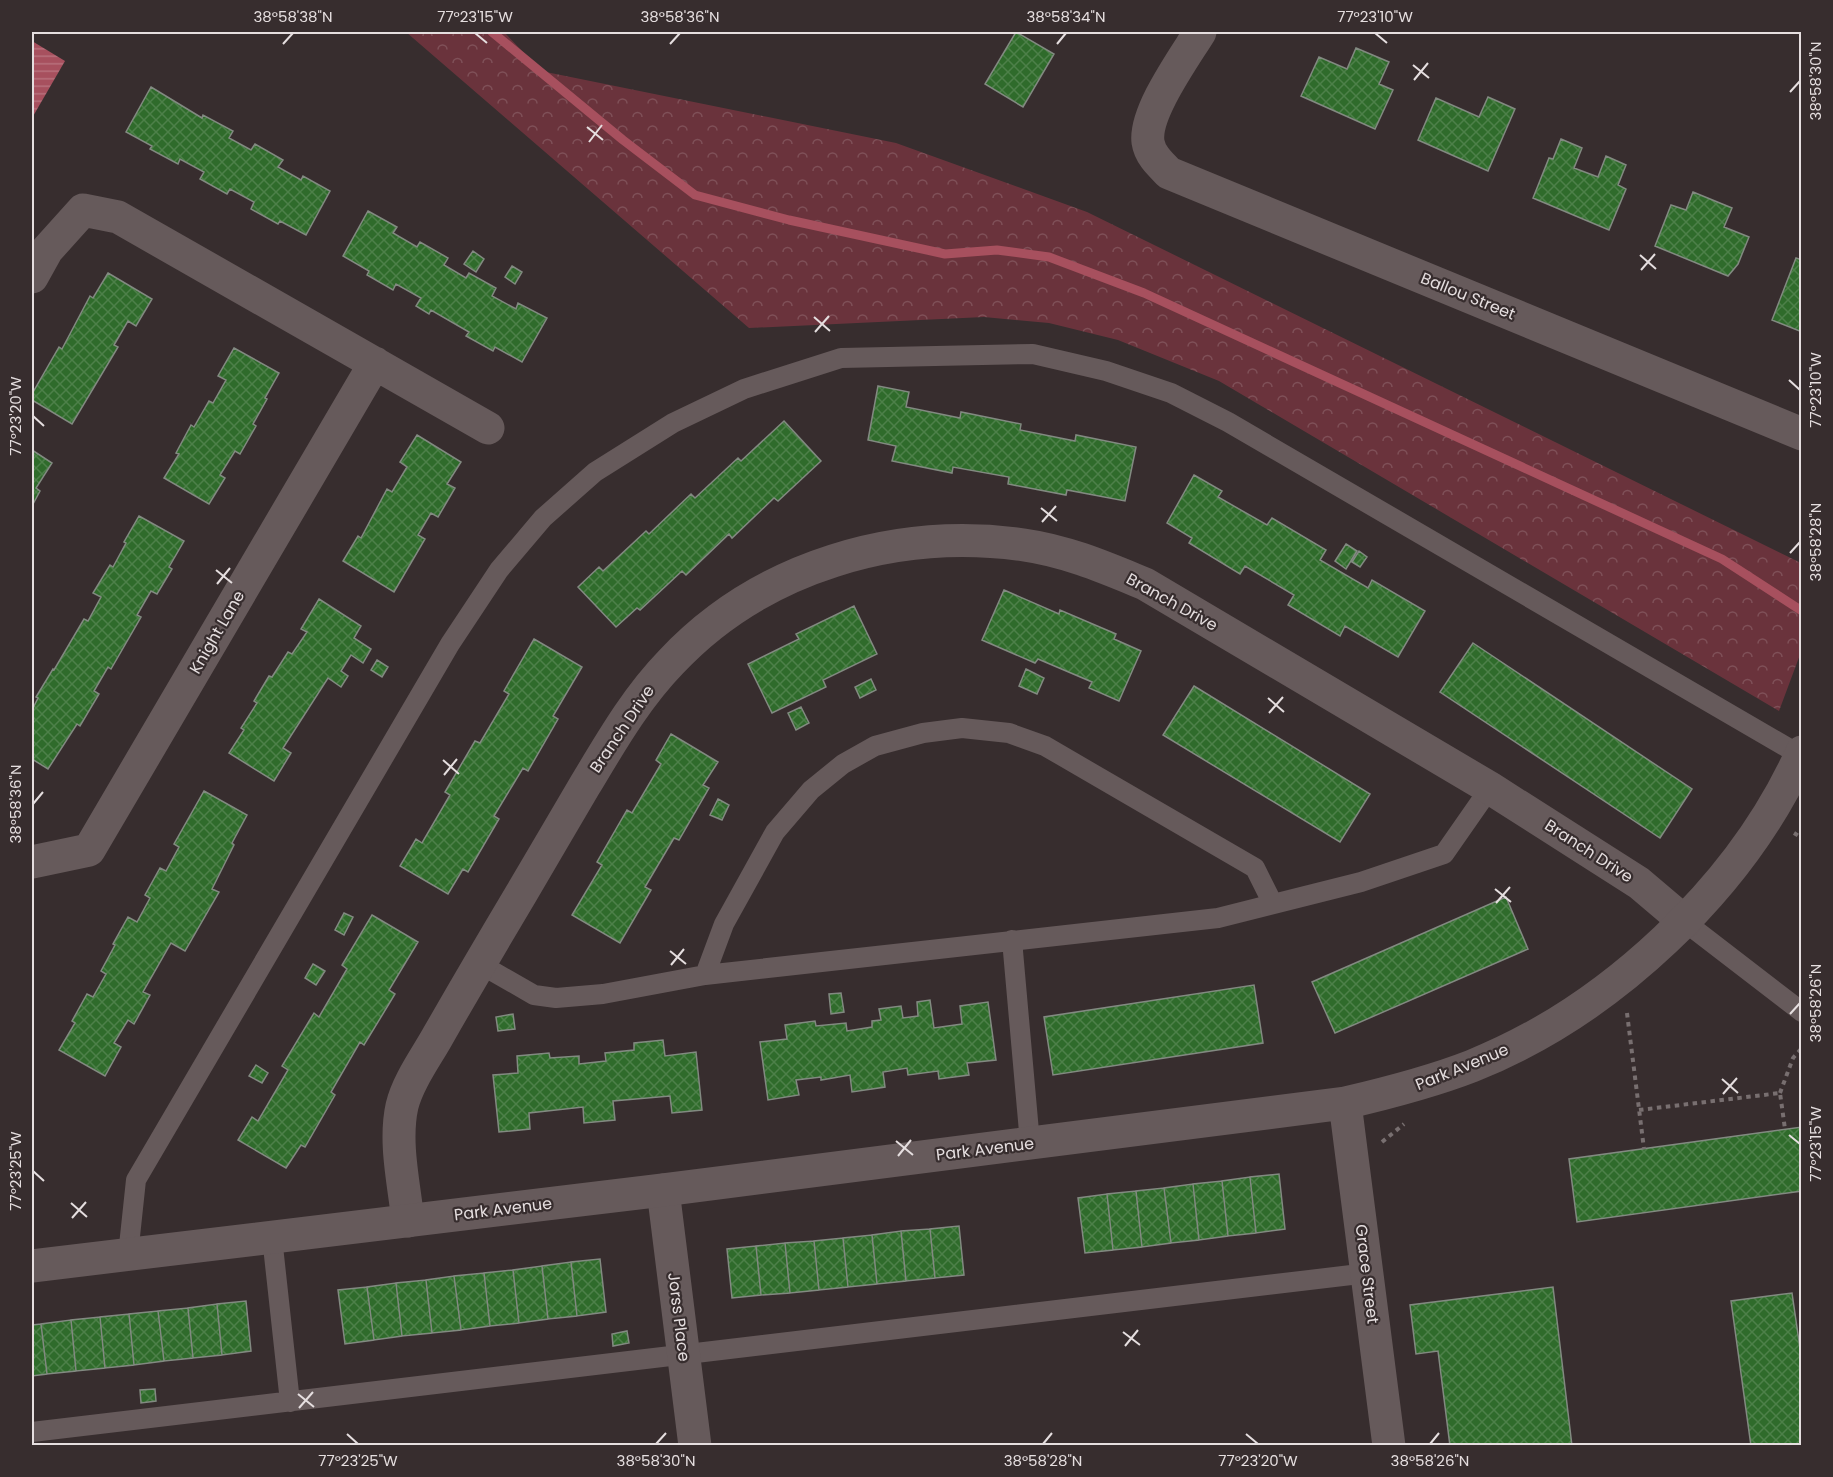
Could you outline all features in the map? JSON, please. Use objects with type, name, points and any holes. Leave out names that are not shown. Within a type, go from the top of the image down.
[{"type":"street","name":"Ballou Street","points":[[1200,32],[1149,121],[1148,143],[1155,160],[1169,173],[1802,434]]},
{"type":"street","points":[[32,277],[47,250],[83,210],[118,217],[488,428]]},
{"type":"street","name":"Knight Lane","points":[[32,862],[89,850],[375,363]]},
{"type":"street","name":"Branch Drive","points":[[408,1221],[399,1132],[403,1104],[414,1079],[480,964],[634,705],[671,661],[712,624],[761,592],[810,568],[861,552],[913,542],[969,540],[1027,545],[1085,559],[1145,584],[1490,788],[1639,883],[1685,922]]},
{"type":"street","name":"Park Avenue","points":[[32,1266],[663,1190],[1345,1103],[1408,1088],[1473,1065],[1536,1035],[1598,996],[1651,954],[1685,922],[1729,869],[1761,824],[1801,753]]},
{"type":"street","name":"Grace Street","points":[[1345,1103],[1389,1446]]},
{"type":"street","name":"Jorss Place","points":[[663,1190],[695,1446]]},
{"type":"lane","points":[[128,1255],[136,1180],[450,644],[499,570],[543,518],[595,472],[673,423],[744,388],[841,358],[1033,354],[1106,371],[1171,393],[1228,422],[1801,753]]},
{"type":"lane","points":[[705,975],[724,924],[775,832],[811,790],[843,764],[875,746],[922,733],[962,728],[1009,733],[1045,746],[1255,868],[1273,904]]},
{"type":"lane","points":[[480,964],[534,995],[556,998],[603,994],[705,975],[1218,918],[1361,882],[1444,854],[1490,788]]},
{"type":"lane","points":[[1685,922],[1802,1012]]},
{"type":"lane","points":[[1012,940],[1030,1143]]},
{"type":"lane","points":[[272,1237],[290,1402]]},
{"type":"lane","points":[[32,1432],[1368,1273]]},
{"type":"path","points":[[1617,1019],[1627,1012],[1644,1149]]},
{"type":"path","points":[[1785,1129],[1780,1093],[1793,1058],[1802,1048]]},
{"type":"path","points":[[1639,1110],[1780,1093]]},
{"type":"green space","points":[[406,32],[504,32],[541,71],[896,143],[1087,212],[1801,563],[1801,652],[1779,711],[1219,381],[1118,340],[1049,323],[984,317],[749,328]]},
{"type":"shaded area","points":[[32,41],[65,61],[32,118]]},
{"type":"building","points":[[1016,32],[1054,54],[1023,107],[985,84]]},
{"type":"building","points":[[1356,48],[1389,62],[1379,84],[1393,90],[1375,129],[1301,96],[1319,57],[1347,69]]},
{"type":"building","points":[[151,87],[202,118],[203,115],[233,131],[229,138],[251,150],[255,144],[283,160],[278,167],[301,180],[303,176],[330,191],[306,235],[280,221],[278,224],[251,209],[254,202],[230,189],[227,194],[200,179],[204,172],[180,159],[178,164],[150,149],[152,146],[126,132]]},
{"type":"building","points":[[1488,97],[1515,109],[1488,171],[1418,140],[1436,98],[1479,117]]},
{"type":"building","points":[[1561,139],[1582,148],[1574,168],[1598,177],[1606,156],[1626,165],[1618,185],[1626,189],[1609,230],[1533,198],[1549,158],[1553,159]]},
{"type":"building","points":[[1693,192],[1732,208],[1724,227],[1749,237],[1738,264],[1728,276],[1655,246],[1671,205],[1686,210]]},
{"type":"building","points":[[368,211],[397,227],[393,233],[417,247],[420,242],[448,258],[444,265],[466,278],[469,273],[496,288],[492,296],[516,309],[518,303],[547,318],[522,362],[495,347],[493,351],[466,336],[469,332],[431,310],[429,314],[416,306],[421,298],[396,284],[393,290],[367,275],[369,271],[343,256]]},
{"type":"building","points":[[473,251],[484,259],[476,272],[464,264]]},
{"type":"building","points":[[1796,258],[1802,260],[1802,332],[1772,320]]},
{"type":"building","points":[[512,266],[522,272],[515,284],[505,277]]},
{"type":"building","points":[[108,273],[152,299],[136,326],[128,321],[114,345],[118,347],[72,424],[32,400],[32,394],[59,347],[62,349],[90,296],[93,298]]},
{"type":"building","points":[[234,348],[279,373],[253,424],[256,426],[240,454],[235,451],[220,475],[225,478],[209,504],[164,478],[179,454],[176,453],[191,425],[194,427],[209,401],[213,403],[226,380],[218,376]]},
{"type":"building","points":[[878,386],[909,392],[906,407],[960,418],[961,412],[1021,424],[1020,430],[1075,441],[1076,435],[1136,447],[1125,501],[1067,490],[1066,495],[1008,484],[1009,477],[953,467],[952,473],[892,461],[896,446],[868,440]]},
{"type":"building","points":[[784,421],[821,461],[778,501],[774,498],[732,538],[729,534],[686,575],[682,571],[640,610],[637,608],[616,627],[578,587],[599,567],[603,571],[646,531],[649,534],[691,494],[695,498],[738,458],[741,461]]},
{"type":"building","points":[[417,435],[461,462],[447,484],[455,488],[438,517],[431,513],[418,535],[425,539],[394,592],[343,561],[358,536],[361,538],[387,489],[392,492],[407,467],[400,462]]},
{"type":"building","points":[[32,450],[52,463],[36,488],[40,491],[32,506]]},
{"type":"building","points":[[1194,475],[1222,491],[1218,497],[1267,525],[1272,518],[1326,550],[1320,560],[1368,588],[1372,580],[1425,611],[1398,657],[1345,626],[1340,636],[1288,605],[1294,595],[1245,566],[1240,574],[1189,543],[1192,538],[1167,523]]},
{"type":"building","points":[[139,516],[184,541],[169,567],[172,569],[157,594],[151,591],[137,615],[141,617],[111,669],[108,667],[94,691],[99,694],[80,726],[77,724],[48,769],[32,759],[32,710],[38,698],[36,697],[84,619],[88,621],[101,597],[93,593],[110,565],[113,567]]},
{"type":"building","points":[[1346,544],[1357,551],[1346,569],[1335,561]]},
{"type":"building","points":[[1359,551],[1367,557],[1360,567],[1352,562]]},
{"type":"building","points":[[1004,590],[1059,614],[1060,610],[1116,634],[1114,639],[1141,651],[1119,701],[1089,688],[1092,682],[1038,659],[1035,663],[982,640]]},
{"type":"building","points":[[319,599],[361,626],[354,638],[371,649],[363,663],[351,655],[341,671],[348,676],[341,687],[328,678],[283,748],[291,753],[274,781],[229,753],[244,730],[241,728],[257,703],[254,701],[269,676],[272,677],[288,652],[292,654],[307,632],[301,629]]},
{"type":"building","points":[[854,606],[877,654],[823,680],[826,687],[772,713],[748,664],[799,639],[796,634]]},
{"type":"building","points":[[534,639],[582,667],[553,716],[558,719],[528,771],[523,768],[494,816],[499,819],[468,872],[463,869],[448,894],[400,866],[416,839],[422,843],[450,795],[445,792],[475,741],[480,743],[509,694],[504,691]]},
{"type":"building","points":[[1473,643],[1692,789],[1660,838],[1440,692]]},
{"type":"building","points":[[377,660],[388,667],[382,677],[371,670]]},
{"type":"building","points":[[1026,669],[1044,678],[1037,694],[1019,686]]},
{"type":"building","points":[[871,679],[876,690],[860,698],[855,687]]},
{"type":"building","points":[[1194,686],[1370,794],[1340,842],[1163,735]]},
{"type":"building","points":[[801,707],[809,723],[796,730],[788,713]]},
{"type":"building","points":[[671,734],[718,762],[703,785],[709,788],[679,840],[674,838],[645,887],[651,890],[620,943],[572,915],[602,865],[597,862],[627,810],[632,813],[661,764],[656,760]]},
{"type":"building","points":[[204,791],[247,815],[212,889],[219,892],[185,951],[171,943],[143,992],[150,995],[134,1024],[128,1020],[114,1043],[121,1047],[105,1076],[59,1050],[75,1023],[72,1021],[87,994],[93,997],[106,974],[101,971],[128,917],[137,922],[150,898],[145,895],[160,868],[166,871],[179,847],[174,844]]},
{"type":"building","points":[[718,799],[729,805],[722,820],[710,815]]},
{"type":"building","points":[[1506,897],[1528,949],[1335,1033],[1312,982]]},
{"type":"building","points":[[344,913],[353,917],[344,935],[335,930]]},
{"type":"building","points":[[372,915],[418,942],[389,990],[395,994],[364,1045],[360,1042],[331,1092],[335,1095],[305,1147],[301,1145],[286,1168],[238,1140],[252,1117],[258,1121],[288,1070],[282,1066],[314,1013],[319,1017],[347,969],[342,965]]},
{"type":"building","points":[[313,964],[325,971],[316,985],[305,978]]},
{"type":"building","points":[[1254,985],[1263,1043],[1053,1075],[1044,1017]]},
{"type":"building","points":[[841,993],[844,1012],[831,1014],[829,994]]},
{"type":"building","points":[[930,1000],[934,1028],[962,1024],[960,1006],[988,1002],[996,1060],[967,1063],[969,1075],[939,1079],[938,1071],[908,1075],[907,1068],[883,1072],[885,1087],[852,1092],[850,1075],[821,1080],[821,1077],[796,1080],[799,1095],[768,1100],[760,1042],[787,1039],[785,1025],[815,1021],[816,1026],[846,1023],[847,1031],[872,1027],[872,1021],[881,1020],[879,1009],[901,1006],[903,1018],[918,1016],[917,1002]]},
{"type":"building","points":[[513,1014],[515,1029],[498,1031],[496,1017]]},
{"type":"building","points":[[663,1040],[665,1056],[696,1052],[702,1110],[672,1113],[670,1096],[613,1101],[615,1120],[584,1123],[583,1107],[529,1113],[530,1129],[499,1132],[493,1075],[518,1073],[517,1056],[549,1053],[550,1058],[579,1056],[579,1064],[606,1061],[605,1053],[634,1050],[634,1043]]},
{"type":"building","points":[[256,1065],[268,1073],[262,1083],[249,1076]]},
{"type":"building","points":[[1802,1127],[1802,1191],[1577,1222],[1569,1159]]},
{"type":"building","points":[[1279,1174],[1285,1229],[1256,1233],[1250,1177]]},
{"type":"building","points":[[1250,1177],[1256,1233],[1228,1236],[1222,1181]]},
{"type":"building","points":[[1222,1181],[1228,1236],[1199,1240],[1193,1184]]},
{"type":"building","points":[[1193,1184],[1199,1240],[1171,1243],[1164,1188]]},
{"type":"building","points":[[1164,1188],[1171,1243],[1142,1247],[1136,1191]]},
{"type":"building","points":[[1136,1191],[1142,1247],[1113,1250],[1107,1194]]},
{"type":"building","points":[[1107,1194],[1113,1250],[1085,1253],[1078,1198]]},
{"type":"building","points":[[959,1226],[964,1275],[935,1278],[930,1229]]},
{"type":"building","points":[[930,1229],[935,1278],[906,1281],[901,1231]]},
{"type":"building","points":[[901,1231],[906,1281],[877,1284],[872,1235]]},
{"type":"building","points":[[872,1235],[877,1284],[848,1287],[843,1238]]},
{"type":"building","points":[[843,1238],[848,1287],[819,1290],[814,1241]]},
{"type":"building","points":[[814,1241],[819,1290],[790,1293],[785,1243]]},
{"type":"building","points":[[785,1243],[790,1293],[761,1295],[756,1246]]},
{"type":"building","points":[[756,1246],[761,1295],[732,1298],[727,1249]]},
{"type":"building","points":[[600,1259],[606,1312],[577,1316],[571,1262]]},
{"type":"building","points":[[571,1262],[577,1316],[548,1319],[542,1266]]},
{"type":"building","points":[[542,1266],[548,1319],[519,1323],[513,1270]]},
{"type":"building","points":[[513,1270],[519,1323],[490,1326],[484,1273]]},
{"type":"building","points":[[484,1273],[490,1326],[461,1330],[454,1276]]},
{"type":"building","points":[[454,1276],[461,1330],[432,1333],[426,1280]]},
{"type":"building","points":[[426,1280],[432,1333],[402,1336],[396,1283]]},
{"type":"building","points":[[396,1283],[402,1336],[374,1340],[367,1287]]},
{"type":"building","points":[[367,1287],[374,1340],[345,1344],[338,1290]]},
{"type":"building","points":[[1553,1287],[1572,1446],[1450,1446],[1438,1351],[1416,1354],[1410,1305]]},
{"type":"building","points":[[1792,1293],[1802,1362],[1802,1446],[1751,1446],[1731,1301]]},
{"type":"building","points":[[246,1301],[251,1351],[222,1355],[217,1304]]},
{"type":"building","points":[[217,1304],[222,1355],[193,1358],[188,1308]]},
{"type":"building","points":[[188,1308],[193,1358],[164,1361],[158,1311]]},
{"type":"building","points":[[158,1311],[164,1361],[134,1365],[129,1314]]},
{"type":"building","points":[[129,1314],[134,1365],[105,1368],[100,1317]]},
{"type":"building","points":[[100,1317],[105,1368],[76,1371],[71,1320]]},
{"type":"building","points":[[71,1320],[76,1371],[47,1374],[41,1324]]},
{"type":"building","points":[[41,1324],[47,1374],[32,1376],[32,1325]]},
{"type":"building","points":[[627,1331],[629,1343],[613,1346],[612,1334]]},
{"type":"building","points":[[155,1389],[156,1401],[141,1403],[140,1390]]},
{"type":"waterway","points":[[492,32],[623,140],[695,195],[789,220],[945,254],[997,250],[1049,257],[1144,293],[1722,559],[1802,611]]}]
